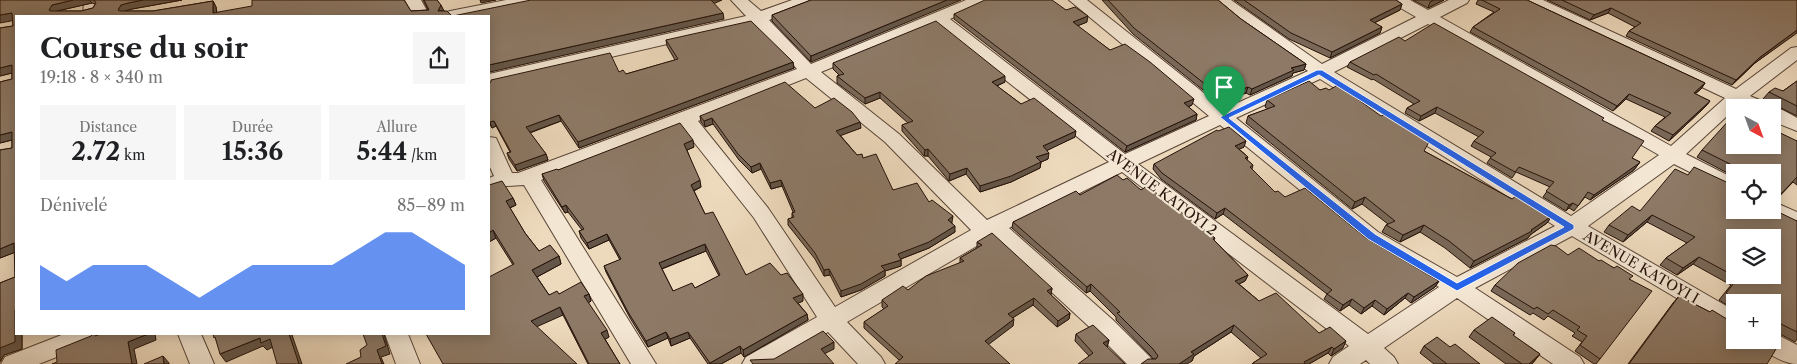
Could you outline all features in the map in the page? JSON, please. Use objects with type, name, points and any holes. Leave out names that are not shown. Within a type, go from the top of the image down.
[{"type":"street","points":[[413,0],[421,15]]},
{"type":"street","points":[[455,15],[530,0]]},
{"type":"street","points":[[739,0],[808,72],[892,138],[989,229],[1106,327],[1142,364]]},
{"type":"street","points":[[490,80],[758,18],[807,0]]},
{"type":"street","points":[[490,148],[497,182],[530,177],[687,120],[980,0]]},
{"type":"street","points":[[1077,0],[1372,237],[1457,287],[1572,364]]},
{"type":"street","name":"AVENUE KATOYI I","points":[[1221,0],[1254,26],[1320,72],[1571,227],[1726,317]]},
{"type":"street","points":[[1398,0],[1672,155],[1726,183]]},
{"type":"street","points":[[754,364],[832,321],[989,229],[1123,163],[1320,72],[1461,0]]},
{"type":"street","points":[[1530,0],[1744,99]]},
{"type":"street","points":[[72,14],[91,9]]},
{"type":"street","name":"AVENUE KATOYI 2","points":[[938,18],[1123,163],[1366,346],[1386,364]]},
{"type":"street","points":[[1341,364],[1457,287],[1571,227],[1672,155],[1738,96],[1797,52]]},
{"type":"street","points":[[1781,117],[1797,124]]},
{"type":"street","points":[[687,120],[760,213],[832,321],[874,364]]},
{"type":"street","points":[[530,177],[644,364]]},
{"type":"street","points":[[1781,212],[1797,220]]},
{"type":"street","points":[[13,364],[86,335]]},
{"type":"street","points":[[190,335],[202,364]]},
{"type":"street","points":[[397,335],[408,364]]},
{"type":"street","points":[[1781,348],[1797,357]]},
{"type":"building","points":[[0,0],[73,0],[52,5],[50,11],[81,11],[93,8],[96,3],[94,0],[143,0],[121,5],[118,10],[120,11],[153,11],[213,1],[213,13],[252,6],[252,0],[404,0],[411,11],[429,10],[424,0],[437,0],[441,5],[438,11],[447,11],[451,15],[15,15],[15,277],[14,243],[0,249],[0,150],[12,148],[12,132],[0,135],[0,82],[12,79],[12,65],[0,68],[0,28],[13,26],[12,13],[0,15]]},
{"type":"building","points":[[531,0],[711,0],[723,13],[490,65],[490,15],[458,15]]},
{"type":"building","points":[[811,0],[947,0],[811,56],[772,15]]},
{"type":"building","points":[[985,0],[1052,0],[1066,10],[1075,7],[1088,16],[1073,22],[1110,50],[1125,44],[1150,62],[1194,99],[1184,103],[1197,114],[1127,146],[954,14]]},
{"type":"building","points":[[1108,0],[1218,0],[1241,19],[1306,64],[1291,68],[1294,70],[1252,89],[1248,87],[1240,90],[1224,77],[1205,84],[1134,28]]},
{"type":"building","points":[[1244,0],[1396,0],[1402,4],[1370,20],[1382,27],[1332,52],[1291,33]]},
{"type":"building","points":[[1482,0],[1527,0],[1705,83],[1694,93],[1710,101],[1673,135],[1655,126],[1671,113],[1629,94],[1617,106],[1473,27],[1500,9]]},
{"type":"building","points":[[1562,0],[1797,0],[1797,30],[1759,58],[1736,80],[1629,31],[1641,23],[1611,8],[1594,15]]},
{"type":"building","points":[[751,21],[793,62],[578,142],[559,115],[526,127],[546,154],[515,165],[507,153],[511,152],[494,121],[490,122],[491,80],[610,53],[619,72],[623,70],[626,74],[678,59],[666,40]]},
{"type":"building","points":[[936,21],[1005,76],[992,82],[1021,104],[1034,98],[1076,131],[1043,146],[1049,153],[1036,157],[1041,162],[1011,176],[980,186],[967,168],[950,174],[928,149],[925,150],[902,125],[913,121],[880,92],[865,98],[837,76],[844,74],[833,63]]},
{"type":"building","points":[[1434,23],[1604,118],[1602,120],[1644,141],[1632,158],[1640,162],[1594,195],[1588,192],[1578,206],[1573,203],[1569,205],[1546,191],[1554,182],[1519,167],[1515,172],[1490,158],[1496,153],[1474,141],[1484,132],[1437,107],[1421,116],[1407,108],[1420,101],[1376,74],[1374,75],[1350,62],[1399,37],[1405,41]]},
{"type":"building","points":[[1309,81],[1320,90],[1326,88],[1329,90],[1338,85],[1381,116],[1386,114],[1429,142],[1424,151],[1512,199],[1517,195],[1552,216],[1532,231],[1474,261],[1449,241],[1424,225],[1403,235],[1386,225],[1395,221],[1365,197],[1355,202],[1248,116],[1275,106],[1267,100]]},
{"type":"building","points":[[1797,81],[1797,106],[1769,92],[1775,88],[1783,91]]},
{"type":"building","points":[[785,82],[815,108],[834,98],[852,112],[860,122],[836,131],[857,155],[862,154],[863,158],[876,154],[893,190],[917,183],[929,202],[932,200],[953,216],[948,220],[955,226],[929,242],[898,254],[901,260],[881,266],[885,270],[861,284],[841,291],[829,269],[824,270],[815,253],[788,219],[794,217],[792,213],[795,212],[781,180],[770,183],[760,163],[751,167],[738,154],[712,118],[704,121],[700,116]]},
{"type":"building","points":[[680,123],[693,140],[684,144],[700,180],[691,185],[705,214],[713,212],[746,275],[770,263],[781,275],[787,273],[803,294],[793,298],[807,314],[743,350],[740,346],[710,363],[688,332],[670,339],[666,332],[646,341],[628,312],[604,266],[621,259],[607,234],[587,243],[579,231],[584,229],[566,205],[562,207],[542,174],[558,170]],"holes":[[[705,244],[720,275],[695,288],[692,283],[673,291],[659,263]]]},
{"type":"building","points":[[1726,124],[1726,154],[1781,154],[1781,133],[1797,141],[1797,177],[1781,193],[1781,164],[1730,164],[1702,150]]},
{"type":"building","points":[[1229,127],[1246,141],[1235,146],[1248,157],[1245,158],[1253,165],[1250,167],[1275,192],[1278,191],[1285,197],[1305,188],[1366,238],[1439,281],[1414,297],[1408,293],[1387,309],[1375,300],[1364,308],[1352,299],[1343,305],[1327,294],[1332,290],[1225,208],[1217,213],[1162,173],[1154,164],[1217,130]]},
{"type":"building","points":[[1694,167],[1726,182],[1726,219],[1781,219],[1781,213],[1797,221],[1797,332],[1781,324],[1781,294],[1726,293],[1733,284],[1781,284],[1781,229],[1726,229],[1726,272],[1699,257],[1683,268],[1666,258],[1695,237],[1652,215],[1628,235],[1609,225],[1632,206],[1640,211],[1675,169],[1688,175]]},
{"type":"building","points":[[1117,175],[1123,180],[1127,178],[1141,190],[1147,186],[1215,238],[1213,239],[1248,275],[1235,281],[1259,301],[1276,293],[1319,333],[1330,327],[1346,341],[1334,349],[1332,347],[1304,362],[1305,364],[1254,364],[1267,354],[1234,325],[1191,352],[1194,354],[1179,364],[1141,364],[1148,359],[1156,359],[1158,356],[1117,313],[1120,312],[1091,284],[1087,287],[1013,222],[1076,191],[1080,195]]},
{"type":"building","points":[[502,181],[513,198],[506,201],[525,233],[539,251],[550,245],[559,256],[532,270],[549,295],[557,291],[559,294],[581,282],[589,294],[584,296],[607,330],[601,333],[620,364],[589,364],[560,307],[531,321],[577,364],[443,364],[427,335],[490,335],[490,276],[514,264],[493,230],[490,232],[490,185]]},
{"type":"building","points":[[992,233],[1052,288],[1047,291],[1070,313],[1058,321],[1034,298],[1008,314],[1014,319],[985,341],[1010,364],[895,364],[903,357],[864,322],[888,306],[882,300],[903,286],[908,290],[926,276],[964,261],[960,258],[982,245],[977,242]]},
{"type":"building","points":[[1551,245],[1556,246],[1568,255],[1579,248],[1599,261],[1601,260],[1614,268],[1617,266],[1633,276],[1629,279],[1652,291],[1600,359],[1580,345],[1587,336],[1577,330],[1580,327],[1553,310],[1548,314],[1537,307],[1534,309],[1495,285],[1518,263]]},
{"type":"building","points":[[15,277],[15,342],[0,348],[0,283]]},
{"type":"building","points":[[1679,296],[1710,312],[1712,310],[1726,319],[1726,349],[1776,349],[1767,364],[1629,364]]},
{"type":"building","points":[[1492,317],[1540,354],[1529,364],[1522,364],[1474,330]]},
{"type":"building","points":[[1093,325],[1109,340],[1103,343],[1125,364],[1078,364],[1093,353],[1076,334]]},
{"type":"building","points":[[823,331],[834,342],[821,349],[834,364],[753,364],[750,360],[774,359]]},
{"type":"building","points":[[146,335],[128,342],[132,364],[52,364],[57,362],[56,350],[91,336]]},
{"type":"building","points":[[213,335],[289,335],[299,364],[277,364],[270,339],[261,343],[260,338],[220,354]]},
{"type":"building","points":[[363,335],[382,335],[386,346],[377,350],[382,364],[346,364],[361,357],[360,350],[367,345]]},
{"type":"building","points":[[1437,337],[1450,347],[1455,344],[1480,364],[1447,364],[1424,346]]},
{"type":"building","points":[[163,356],[164,364],[144,364]]},
{"type":"route","points":[[1320,72],[1571,227],[1457,287],[1372,237],[1224,117],[1320,72]]}]
